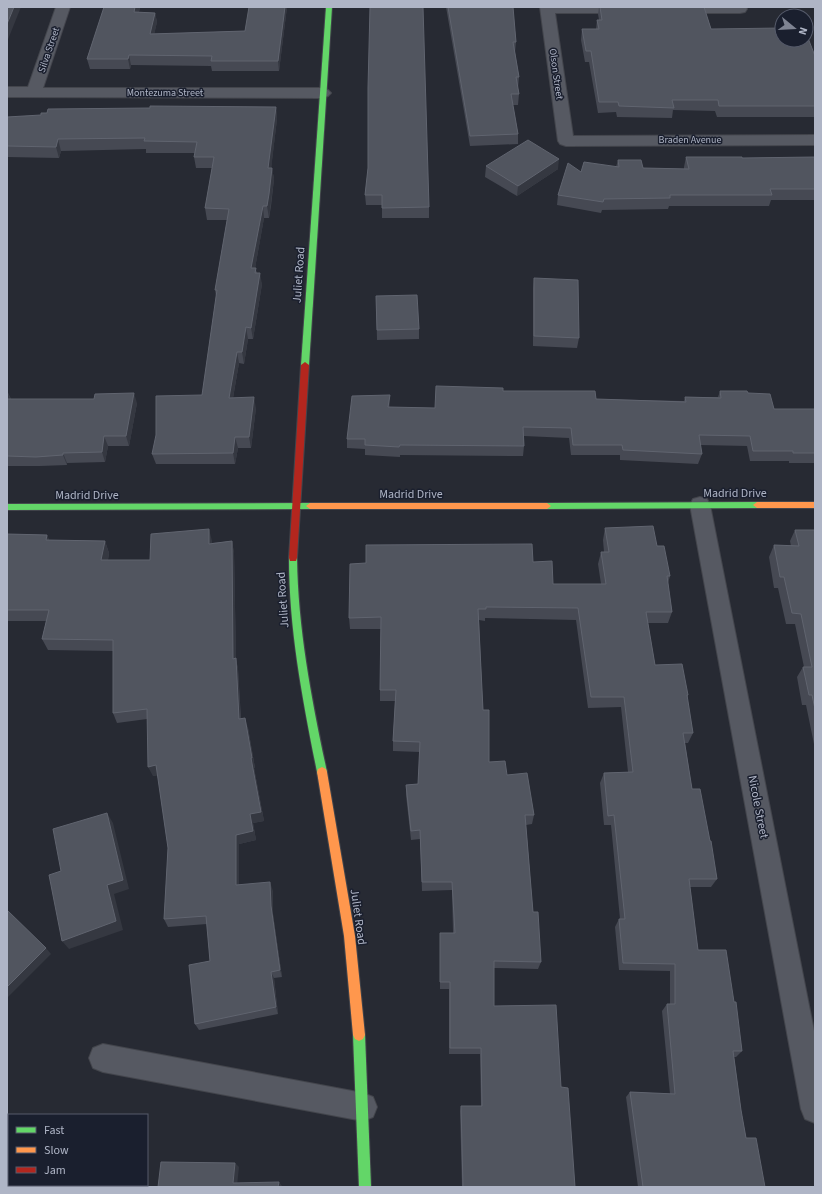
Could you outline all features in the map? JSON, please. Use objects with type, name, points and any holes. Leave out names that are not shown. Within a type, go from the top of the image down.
[{"type":"street","name":"Silva Street","points":[[34,92],[63,7]]},
{"type":"street","name":"Juliet Road","points":[[329,7],[295,506],[293,564],[294,613],[302,669],[327,798],[348,924],[358,1015],[363,1107],[365,1187]]},
{"type":"street","points":[[547,8],[640,9]]},
{"type":"street","name":"Olson Street","points":[[547,8],[566,141]]},
{"type":"street","points":[[663,9],[740,9]]},
{"type":"street","name":"Montezuma Street","points":[[7,92],[323,93]]},
{"type":"street","name":"Braden Avenue","points":[[566,141],[815,140]]},
{"type":"street","name":"Nicole Street","points":[[700,505],[815,1109]]},
{"type":"street","name":"Madrid Drive","points":[[7,507],[815,505]]},
{"type":"street","points":[[103,1058],[363,1107]]},
{"type":"building","points":[[7,7],[14,7],[7,24]]},
{"type":"building","points":[[104,7],[135,7],[134,12],[155,13],[150,34],[245,31],[249,7],[285,7],[278,61],[211,61],[212,56],[129,55],[128,59],[87,59]]},
{"type":"building","points":[[370,7],[423,7],[429,207],[382,208],[382,195],[365,195],[368,168]]},
{"type":"building","points":[[448,7],[513,7],[516,42],[513,42],[519,77],[516,77],[519,94],[511,94],[518,134],[470,136]]},
{"type":"building","points":[[600,7],[704,7],[711,29],[774,28],[774,48],[812,48],[815,56],[815,106],[719,106],[718,100],[672,100],[674,108],[619,106],[618,102],[599,102],[591,51],[586,51],[582,29],[599,29],[597,20],[602,20]]},
{"type":"building","points":[[150,106],[276,107],[268,168],[272,168],[269,194],[267,206],[263,206],[251,268],[256,268],[255,273],[260,273],[251,328],[246,327],[242,352],[237,352],[229,398],[254,397],[249,437],[235,437],[233,453],[152,454],[156,435],[156,396],[202,395],[217,290],[215,290],[229,209],[205,208],[214,157],[194,157],[197,142],[144,141],[145,138],[58,139],[56,147],[7,146],[7,117],[41,115],[41,113],[47,113],[48,109],[150,108]]},
{"type":"building","points":[[528,140],[559,159],[518,186],[486,166]]},
{"type":"building","points":[[686,157],[815,157],[815,189],[770,189],[772,195],[670,195],[670,198],[604,199],[603,202],[558,195],[568,163],[581,172],[584,162],[619,167],[618,160],[641,160],[643,168],[689,169]]},
{"type":"building","points":[[534,278],[578,280],[579,338],[534,336]]},
{"type":"building","points":[[417,295],[419,329],[377,330],[376,296]]},
{"type":"building","points":[[436,386],[503,388],[503,391],[595,391],[596,399],[686,402],[685,397],[721,398],[720,391],[747,391],[748,393],[770,394],[774,409],[815,409],[815,453],[793,453],[793,451],[753,451],[750,436],[699,435],[702,454],[623,450],[622,445],[573,445],[571,428],[523,427],[524,446],[400,445],[399,447],[365,445],[365,439],[347,439],[352,396],[390,395],[388,407],[435,408]]},
{"type":"building","points":[[134,393],[126,436],[104,436],[102,452],[63,453],[63,455],[36,457],[7,456],[7,399],[94,399],[95,394]]},
{"type":"building","points":[[653,526],[657,546],[664,546],[670,576],[667,576],[672,612],[646,612],[655,665],[682,664],[693,733],[683,733],[692,789],[700,789],[717,879],[689,879],[698,950],[726,950],[734,1002],[736,1002],[742,1051],[733,1051],[741,1110],[746,1138],[756,1138],[765,1187],[643,1187],[630,1092],[675,1094],[667,1004],[675,1004],[675,964],[623,963],[619,919],[625,919],[614,815],[608,816],[604,773],[633,772],[624,697],[591,697],[578,608],[486,607],[486,609],[478,609],[483,710],[489,710],[489,762],[505,761],[507,775],[527,773],[534,815],[525,815],[533,912],[538,912],[541,962],[494,961],[494,1006],[556,1005],[561,1087],[568,1088],[575,1187],[463,1187],[461,1106],[482,1106],[481,1048],[450,1048],[450,982],[440,982],[440,933],[455,933],[452,882],[422,882],[420,830],[411,831],[406,785],[418,784],[420,742],[393,741],[396,690],[380,690],[381,617],[349,618],[350,564],[366,563],[366,545],[532,544],[533,562],[552,561],[553,584],[606,584],[601,552],[609,552],[605,528]]},
{"type":"building","points":[[209,529],[209,544],[232,541],[233,659],[236,658],[239,719],[245,718],[261,812],[250,814],[253,831],[236,835],[236,885],[270,882],[271,906],[280,970],[271,972],[276,1007],[195,1024],[189,965],[210,961],[206,916],[164,919],[168,848],[156,765],[148,767],[147,709],[113,713],[113,640],[42,639],[49,610],[7,610],[7,534],[47,535],[46,540],[105,541],[101,560],[150,560],[151,534]]},
{"type":"building","points":[[795,530],[815,530],[815,709],[812,695],[809,695],[803,667],[812,667],[801,614],[792,613],[784,577],[780,577],[774,545],[799,546]]},
{"type":"building","points":[[107,813],[123,880],[107,885],[116,921],[62,941],[49,875],[61,871],[53,829]]},
{"type":"building","points":[[7,910],[46,948],[7,987]]},
{"type":"building","points":[[161,1162],[235,1163],[233,1183],[279,1182],[278,1187],[158,1187]]},
{"type":"building","points":[[7,1163],[8,1186],[10,1186],[7,1187]]},
{"type":"building","points":[[29,1186],[98,1186],[98,1187]]},
{"type":"traffic: fast","points":[[305,365],[329,7]]},
{"type":"traffic: fast","points":[[547,506],[757,505]]},
{"type":"traffic: fast","points":[[7,507],[310,506]]},
{"type":"traffic: fast","points":[[293,558],[293,585],[298,639],[306,692],[322,772]]},
{"type":"traffic: fast","points":[[359,1035],[365,1187]]},
{"type":"traffic: slow","points":[[757,505],[815,505]]},
{"type":"traffic: slow","points":[[310,506],[547,506]]},
{"type":"traffic: slow","points":[[322,772],[349,936],[357,1002],[359,1035]]},
{"type":"traffic: jam","points":[[293,558],[305,365]]}]
